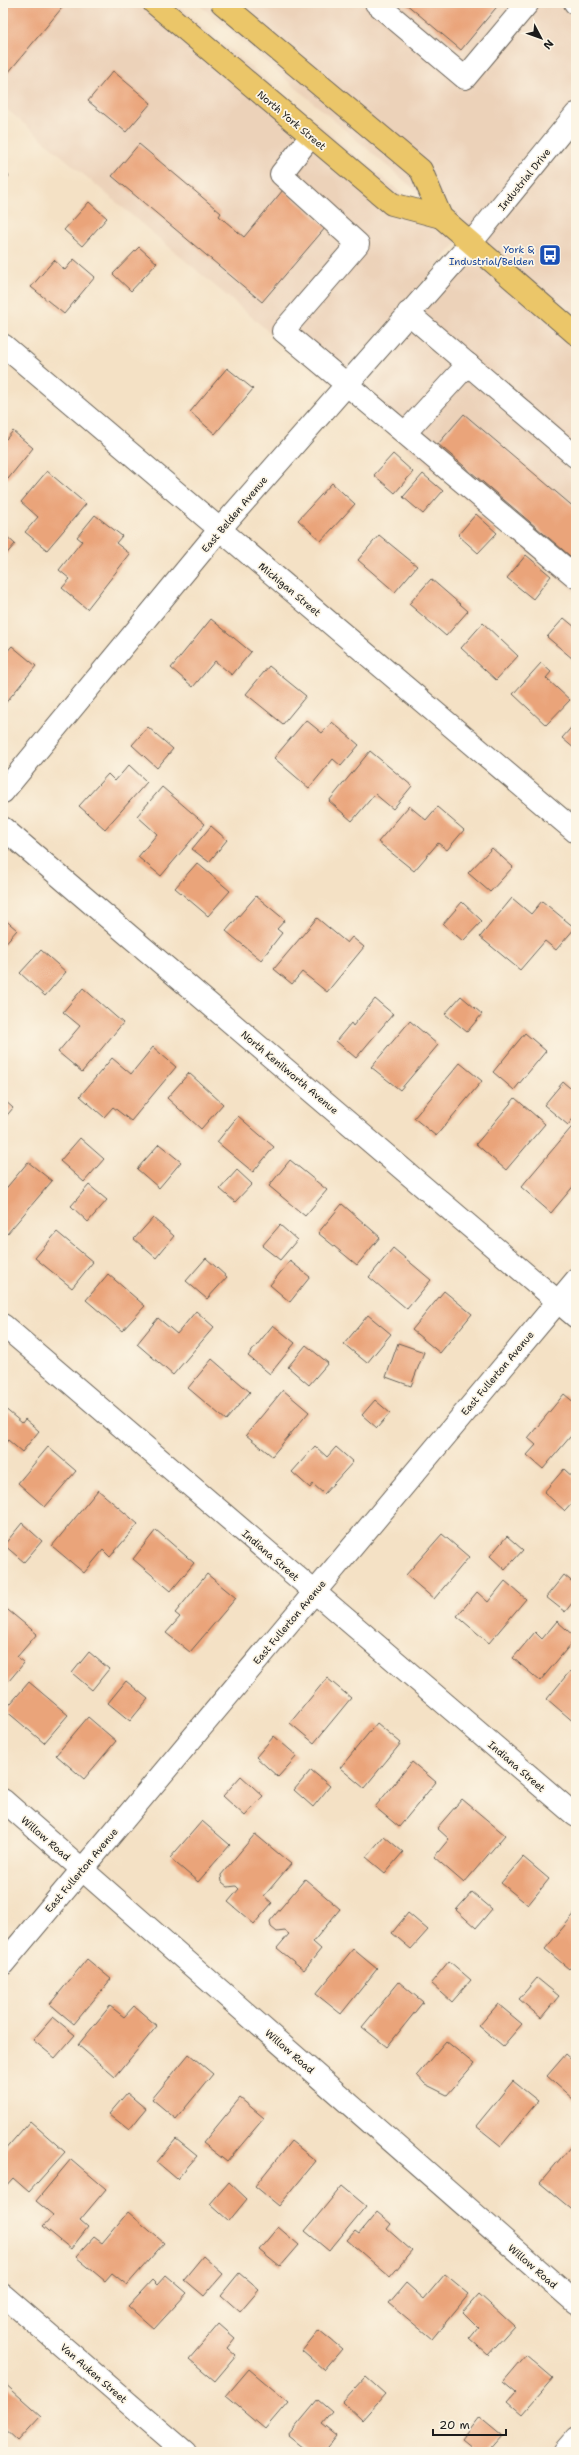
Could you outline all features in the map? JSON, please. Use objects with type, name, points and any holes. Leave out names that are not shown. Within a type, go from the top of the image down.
[{"type":"main road","name":"North York Street","points":[[154,3],[392,204],[441,217]]},
{"type":"main road","name":"North York Street","points":[[222,3],[421,170],[441,217],[576,334]]},
{"type":"street","points":[[376,3],[465,78],[528,3]]},
{"type":"street","name":"Industrial Drive","points":[[471,243],[576,114]]},
{"type":"street","points":[[311,136],[281,174],[358,244],[283,331],[576,577]]},
{"type":"street","name":"East Belden Avenue","points":[[3,792],[220,529],[471,243]]},
{"type":"street","points":[[408,313],[576,457]]},
{"type":"street","name":"Michigan Street","points":[[3,346],[576,832]]},
{"type":"street","points":[[405,433],[468,364]]},
{"type":"street","name":"North Kenilworth Avenue","points":[[3,828],[576,1317]]},
{"type":"street","name":"East Fullerton Avenue","points":[[3,1964],[576,1280]]},
{"type":"street","name":"Indiana Street","points":[[3,1326],[576,1816]]},
{"type":"street","name":"Willow Road","points":[[3,1800],[576,2303]]},
{"type":"street","name":"Van Auken Street","points":[[3,2295],[185,2452]]},
{"type":"street","points":[[564,2452],[576,2438]]},
{"type":"shaded area","points":[[3,3],[175,3],[458,241],[334,387],[3,106]]},
{"type":"shaded area","points":[[197,3],[576,3],[576,328]]},
{"type":"shaded area","points":[[471,253],[576,344],[576,593],[344,395]]},
{"type":"building","points":[[3,3],[66,3],[3,79]]},
{"type":"building","points":[[405,3],[500,3],[461,50]]},
{"type":"building","points":[[113,71],[151,103],[126,132],[88,101]]},
{"type":"building","points":[[139,144],[221,213],[219,216],[244,237],[283,190],[326,227],[262,302],[112,176]]},
{"type":"building","points":[[3,171],[9,176],[3,183]]},
{"type":"building","points":[[89,202],[107,218],[82,246],[64,230]]},
{"type":"building","points":[[139,247],[157,263],[131,291],[113,274]]},
{"type":"building","points":[[74,259],[95,277],[64,314],[31,287],[54,260],[65,270]]},
{"type":"building","points":[[227,368],[253,389],[215,434],[190,412]]},
{"type":"building","points":[[464,414],[576,509],[576,561],[438,444]]},
{"type":"building","points":[[13,431],[33,448],[8,479],[3,475],[3,437],[6,439]]},
{"type":"building","points":[[393,454],[413,472],[395,493],[374,475]]},
{"type":"building","points":[[47,471],[86,504],[47,550],[25,532],[38,517],[21,502]]},
{"type":"building","points":[[423,474],[443,491],[423,514],[403,497]]},
{"type":"building","points":[[332,483],[355,504],[321,541],[298,520]]},
{"type":"building","points":[[476,514],[497,533],[478,553],[458,535]]},
{"type":"building","points":[[95,515],[122,536],[116,543],[130,554],[87,609],[62,588],[70,579],[59,570],[82,541],[77,537]]},
{"type":"building","points":[[3,533],[15,544],[3,558]]},
{"type":"building","points":[[379,535],[417,566],[395,592],[358,560]]},
{"type":"building","points":[[526,555],[551,576],[533,599],[507,578]]},
{"type":"building","points":[[431,579],[468,611],[446,636],[409,604]]},
{"type":"building","points":[[564,618],[576,628],[576,655],[573,659],[547,637]]},
{"type":"building","points":[[211,619],[251,652],[232,675],[215,661],[193,687],[171,668]]},
{"type":"building","points":[[483,623],[518,656],[496,680],[461,648]]},
{"type":"building","points":[[12,646],[36,666],[3,706],[3,656]]},
{"type":"building","points":[[541,663],[551,672],[546,678],[570,700],[546,725],[513,694]]},
{"type":"building","points":[[269,666],[306,696],[283,724],[246,694]]},
{"type":"building","points":[[306,720],[322,733],[332,722],[359,745],[341,766],[333,759],[309,788],[274,758]]},
{"type":"building","points":[[576,722],[576,750],[562,738]]},
{"type":"building","points":[[148,727],[173,749],[157,768],[132,745]]},
{"type":"building","points":[[370,751],[412,786],[393,809],[375,794],[352,821],[329,801]]},
{"type":"building","points":[[129,765],[147,782],[105,829],[79,806],[108,774],[115,781]]},
{"type":"building","points":[[162,787],[205,824],[161,876],[138,857],[157,834],[137,816]]},
{"type":"building","points":[[409,806],[426,820],[437,807],[464,830],[447,850],[438,843],[414,871],[378,842]]},
{"type":"building","points":[[211,826],[227,840],[209,862],[192,849]]},
{"type":"building","points":[[492,848],[513,867],[490,892],[468,873]]},
{"type":"building","points":[[197,863],[230,891],[208,916],[175,888]]},
{"type":"building","points":[[256,896],[285,920],[277,929],[282,933],[261,960],[226,931]]},
{"type":"building","points":[[512,898],[531,914],[542,901],[575,928],[556,950],[545,941],[520,970],[480,937]]},
{"type":"building","points":[[462,902],[482,921],[463,941],[443,924]]},
{"type":"building","points":[[3,918],[17,930],[3,946]]},
{"type":"building","points":[[317,918],[347,943],[352,937],[364,947],[327,992],[302,972],[292,984],[274,969]]},
{"type":"building","points":[[41,950],[66,972],[45,996],[20,973]]},
{"type":"building","points":[[83,988],[123,1023],[82,1072],[58,1052],[80,1026],[63,1012]]},
{"type":"building","points":[[461,996],[482,1014],[467,1032],[445,1014]]},
{"type":"building","points":[[375,999],[393,1014],[356,1058],[336,1041],[351,1023],[353,1026]]},
{"type":"building","points":[[410,1021],[438,1045],[400,1090],[371,1067]]},
{"type":"building","points":[[525,1033],[546,1051],[514,1090],[493,1072]]},
{"type":"building","points":[[153,1047],[176,1067],[131,1121],[113,1107],[104,1117],[80,1096],[112,1058],[131,1074]]},
{"type":"building","points":[[460,1063],[482,1081],[436,1136],[414,1118]]},
{"type":"building","points":[[189,1073],[223,1104],[201,1129],[167,1098]]},
{"type":"building","points":[[563,1082],[576,1093],[576,1115],[568,1125],[544,1105]]},
{"type":"building","points":[[515,1098],[545,1124],[506,1170],[476,1144]]},
{"type":"building","points":[[3,1099],[13,1108],[3,1120]]},
{"type":"building","points":[[238,1116],[274,1147],[253,1172],[217,1142]]},
{"type":"building","points":[[576,1122],[576,1183],[551,1213],[521,1187]]},
{"type":"building","points":[[80,1138],[104,1159],[84,1182],[60,1161]]},
{"type":"building","points":[[159,1144],[181,1162],[159,1188],[137,1169]]},
{"type":"building","points":[[290,1160],[327,1190],[305,1216],[269,1186]]},
{"type":"building","points":[[28,1162],[52,1181],[7,1234],[3,1231],[3,1192]]},
{"type":"building","points":[[237,1170],[252,1184],[235,1202],[220,1189]]},
{"type":"building","points":[[89,1185],[107,1200],[88,1222],[71,1206]]},
{"type":"building","points":[[342,1204],[380,1237],[357,1265],[318,1233]]},
{"type":"building","points":[[153,1218],[174,1236],[156,1258],[134,1239]]},
{"type":"building","points":[[280,1225],[297,1240],[280,1260],[262,1246]]},
{"type":"building","points":[[57,1232],[93,1262],[72,1288],[35,1258]]},
{"type":"building","points":[[393,1248],[431,1280],[407,1309],[369,1277]]},
{"type":"building","points":[[206,1258],[227,1277],[207,1299],[186,1281]]},
{"type":"building","points":[[290,1261],[310,1277],[290,1302],[270,1285]]},
{"type":"building","points":[[108,1274],[145,1306],[122,1331],[86,1300]]},
{"type":"building","points":[[444,1291],[472,1314],[440,1353],[412,1330]]},
{"type":"building","points":[[196,1311],[214,1327],[173,1375],[137,1344],[158,1318],[177,1334]]},
{"type":"building","points":[[368,1315],[391,1334],[367,1363],[344,1344]]},
{"type":"building","points":[[273,1325],[295,1343],[270,1374],[248,1356]]},
{"type":"building","points":[[398,1343],[424,1352],[411,1386],[386,1377]]},
{"type":"building","points":[[306,1345],[328,1363],[309,1385],[288,1367]]},
{"type":"building","points":[[212,1359],[250,1392],[226,1420],[188,1388]]},
{"type":"building","points":[[283,1390],[309,1412],[272,1456],[246,1435]]},
{"type":"building","points":[[564,1394],[576,1404],[576,1430],[543,1469],[527,1455],[536,1445],[528,1438]]},
{"type":"building","points":[[375,1400],[390,1413],[377,1428],[362,1415]]},
{"type":"building","points":[[3,1407],[22,1423],[25,1419],[39,1431],[22,1452],[8,1440],[3,1446]]},
{"type":"building","points":[[315,1446],[327,1457],[336,1447],[353,1462],[324,1494],[313,1484],[310,1488],[292,1472]]},
{"type":"building","points":[[48,1447],[76,1471],[45,1507],[18,1483]]},
{"type":"building","points":[[564,1469],[576,1480],[576,1499],[565,1511],[544,1492]]},
{"type":"building","points":[[98,1490],[138,1524],[110,1557],[103,1550],[84,1573],[52,1546]]},
{"type":"building","points":[[22,1523],[42,1541],[24,1562],[4,1545]]},
{"type":"building","points":[[156,1530],[194,1563],[171,1591],[133,1559]]},
{"type":"building","points":[[442,1534],[469,1557],[434,1599],[406,1575]]},
{"type":"building","points":[[507,1536],[523,1550],[505,1570],[490,1556]]},
{"type":"building","points":[[207,1574],[236,1598],[190,1652],[166,1633],[180,1617],[175,1613]]},
{"type":"building","points":[[564,1575],[576,1585],[576,1598],[565,1612],[546,1597]]},
{"type":"building","points":[[505,1581],[526,1599],[489,1643],[457,1616],[477,1592],[488,1602]]},
{"type":"building","points":[[3,1606],[37,1634],[17,1657],[24,1663],[3,1688]]},
{"type":"building","points":[[557,1621],[576,1638],[540,1681],[513,1658],[535,1632],[542,1639]]},
{"type":"building","points":[[89,1652],[109,1669],[92,1690],[72,1673]]},
{"type":"building","points":[[570,1671],[576,1677],[576,1724],[547,1699]]},
{"type":"building","points":[[327,1678],[351,1698],[314,1743],[290,1723]]},
{"type":"building","points":[[126,1681],[148,1699],[130,1721],[108,1703]]},
{"type":"building","points":[[29,1682],[68,1715],[44,1743],[5,1710]]},
{"type":"building","points":[[88,1717],[116,1741],[84,1779],[56,1755]]},
{"type":"building","points":[[377,1723],[401,1743],[364,1788],[340,1768]]},
{"type":"building","points":[[274,1736],[297,1756],[278,1777],[256,1757]]},
{"type":"building","points":[[412,1762],[436,1782],[399,1827],[375,1807]]},
{"type":"building","points":[[311,1770],[330,1786],[313,1807],[294,1790]]},
{"type":"building","points":[[241,1776],[263,1796],[245,1816],[223,1796]]},
{"type":"building","points":[[462,1799],[505,1835],[464,1883],[434,1857],[449,1839],[437,1828]]},
{"type":"building","points":[[202,1821],[230,1845],[198,1882],[170,1858]]},
{"type":"building","points":[[255,1834],[291,1864],[264,1896],[272,1903],[254,1924],[228,1902],[239,1889],[236,1886],[228,1887],[222,1882],[221,1875]]},
{"type":"building","points":[[384,1836],[403,1852],[385,1873],[366,1857]]},
{"type":"building","points":[[523,1857],[549,1879],[528,1905],[501,1883]]},
{"type":"building","points":[[305,1879],[340,1909],[313,1942],[321,1949],[304,1970],[277,1948],[289,1934],[285,1931],[277,1932],[271,1927],[270,1921]]},
{"type":"building","points":[[472,1892],[492,1909],[476,1928],[456,1910]]},
{"type":"building","points":[[576,1912],[576,1961],[569,1969],[545,1949]]},
{"type":"building","points":[[408,1913],[428,1930],[411,1949],[392,1933]]},
{"type":"building","points":[[353,1949],[377,1969],[341,2014],[316,1994]]},
{"type":"building","points":[[87,1959],[111,1979],[74,2024],[50,2004]]},
{"type":"building","points":[[449,1961],[471,1980],[452,2002],[431,1983]]},
{"type":"building","points":[[537,1978],[559,1996],[541,2018],[519,1999]]},
{"type":"building","points":[[399,1982],[423,2002],[387,2047],[362,2027]]},
{"type":"building","points":[[498,2004],[522,2024],[503,2046],[479,2026]]},
{"type":"building","points":[[110,2006],[124,2017],[134,2006],[157,2026],[115,2077],[78,2045]]},
{"type":"building","points":[[53,2017],[75,2035],[55,2058],[33,2040]]},
{"type":"building","points":[[446,2041],[474,2064],[447,2095],[425,2084],[417,2075]]},
{"type":"building","points":[[189,2054],[213,2074],[176,2119],[152,2099]]},
{"type":"building","points":[[566,2054],[576,2063],[576,2097],[574,2100],[547,2076]]},
{"type":"building","points":[[513,2081],[538,2101],[501,2146],[476,2126]]},
{"type":"building","points":[[127,2093],[146,2109],[129,2130],[109,2114]]},
{"type":"building","points":[[240,2098],[264,2118],[227,2162],[203,2143]]},
{"type":"building","points":[[30,2121],[65,2152],[29,2192],[13,2178],[3,2189],[3,2152]]},
{"type":"building","points":[[176,2139],[197,2156],[177,2179],[157,2162]]},
{"type":"building","points":[[576,2140],[576,2213],[540,2183]]},
{"type":"building","points":[[291,2141],[316,2161],[279,2206],[255,2186]]},
{"type":"building","points":[[71,2159],[106,2189],[80,2220],[88,2227],[71,2249],[43,2226],[53,2215],[36,2201]]},
{"type":"building","points":[[229,2182],[247,2199],[229,2221],[210,2204]]},
{"type":"building","points":[[342,2186],[366,2206],[329,2251],[305,2231]]},
{"type":"building","points":[[128,2212],[164,2243],[127,2285],[112,2273],[105,2281],[76,2257],[94,2237],[102,2243]]},
{"type":"building","points":[[377,2212],[391,2224],[387,2229],[412,2251],[390,2277],[347,2240],[355,2231],[359,2234]]},
{"type":"building","points":[[278,2227],[299,2245],[280,2267],[259,2250]]},
{"type":"building","points":[[203,2256],[223,2274],[204,2296],[184,2279]]},
{"type":"building","points":[[239,2273],[259,2290],[240,2312],[221,2295]]},
{"type":"building","points":[[445,2274],[469,2294],[432,2339],[389,2303],[406,2283],[424,2299]]},
{"type":"building","points":[[166,2275],[187,2293],[154,2329],[128,2306],[152,2280],[157,2285]]},
{"type":"building","points":[[479,2294],[514,2326],[488,2355],[469,2338],[478,2327],[463,2312]]},
{"type":"building","points":[[219,2324],[235,2338],[227,2348],[236,2356],[215,2381],[189,2359]]},
{"type":"building","points":[[319,2330],[342,2349],[324,2370],[302,2351]]},
{"type":"building","points":[[526,2355],[553,2378],[522,2414],[508,2402],[516,2393],[503,2382]]},
{"type":"building","points":[[249,2369],[288,2402],[265,2429],[226,2396]]},
{"type":"building","points":[[366,2377],[385,2394],[362,2420],[343,2402]]},
{"type":"building","points":[[3,2382],[41,2416],[18,2441],[3,2427]]},
{"type":"building","points":[[318,2400],[332,2412],[322,2424],[337,2436],[324,2452],[308,2452],[288,2436]]},
{"type":"building","points":[[479,2417],[502,2436],[488,2452],[478,2452],[462,2439]]},
{"type":"place","name":"York & Industrial/Belden","points":[[550,255]]}]
